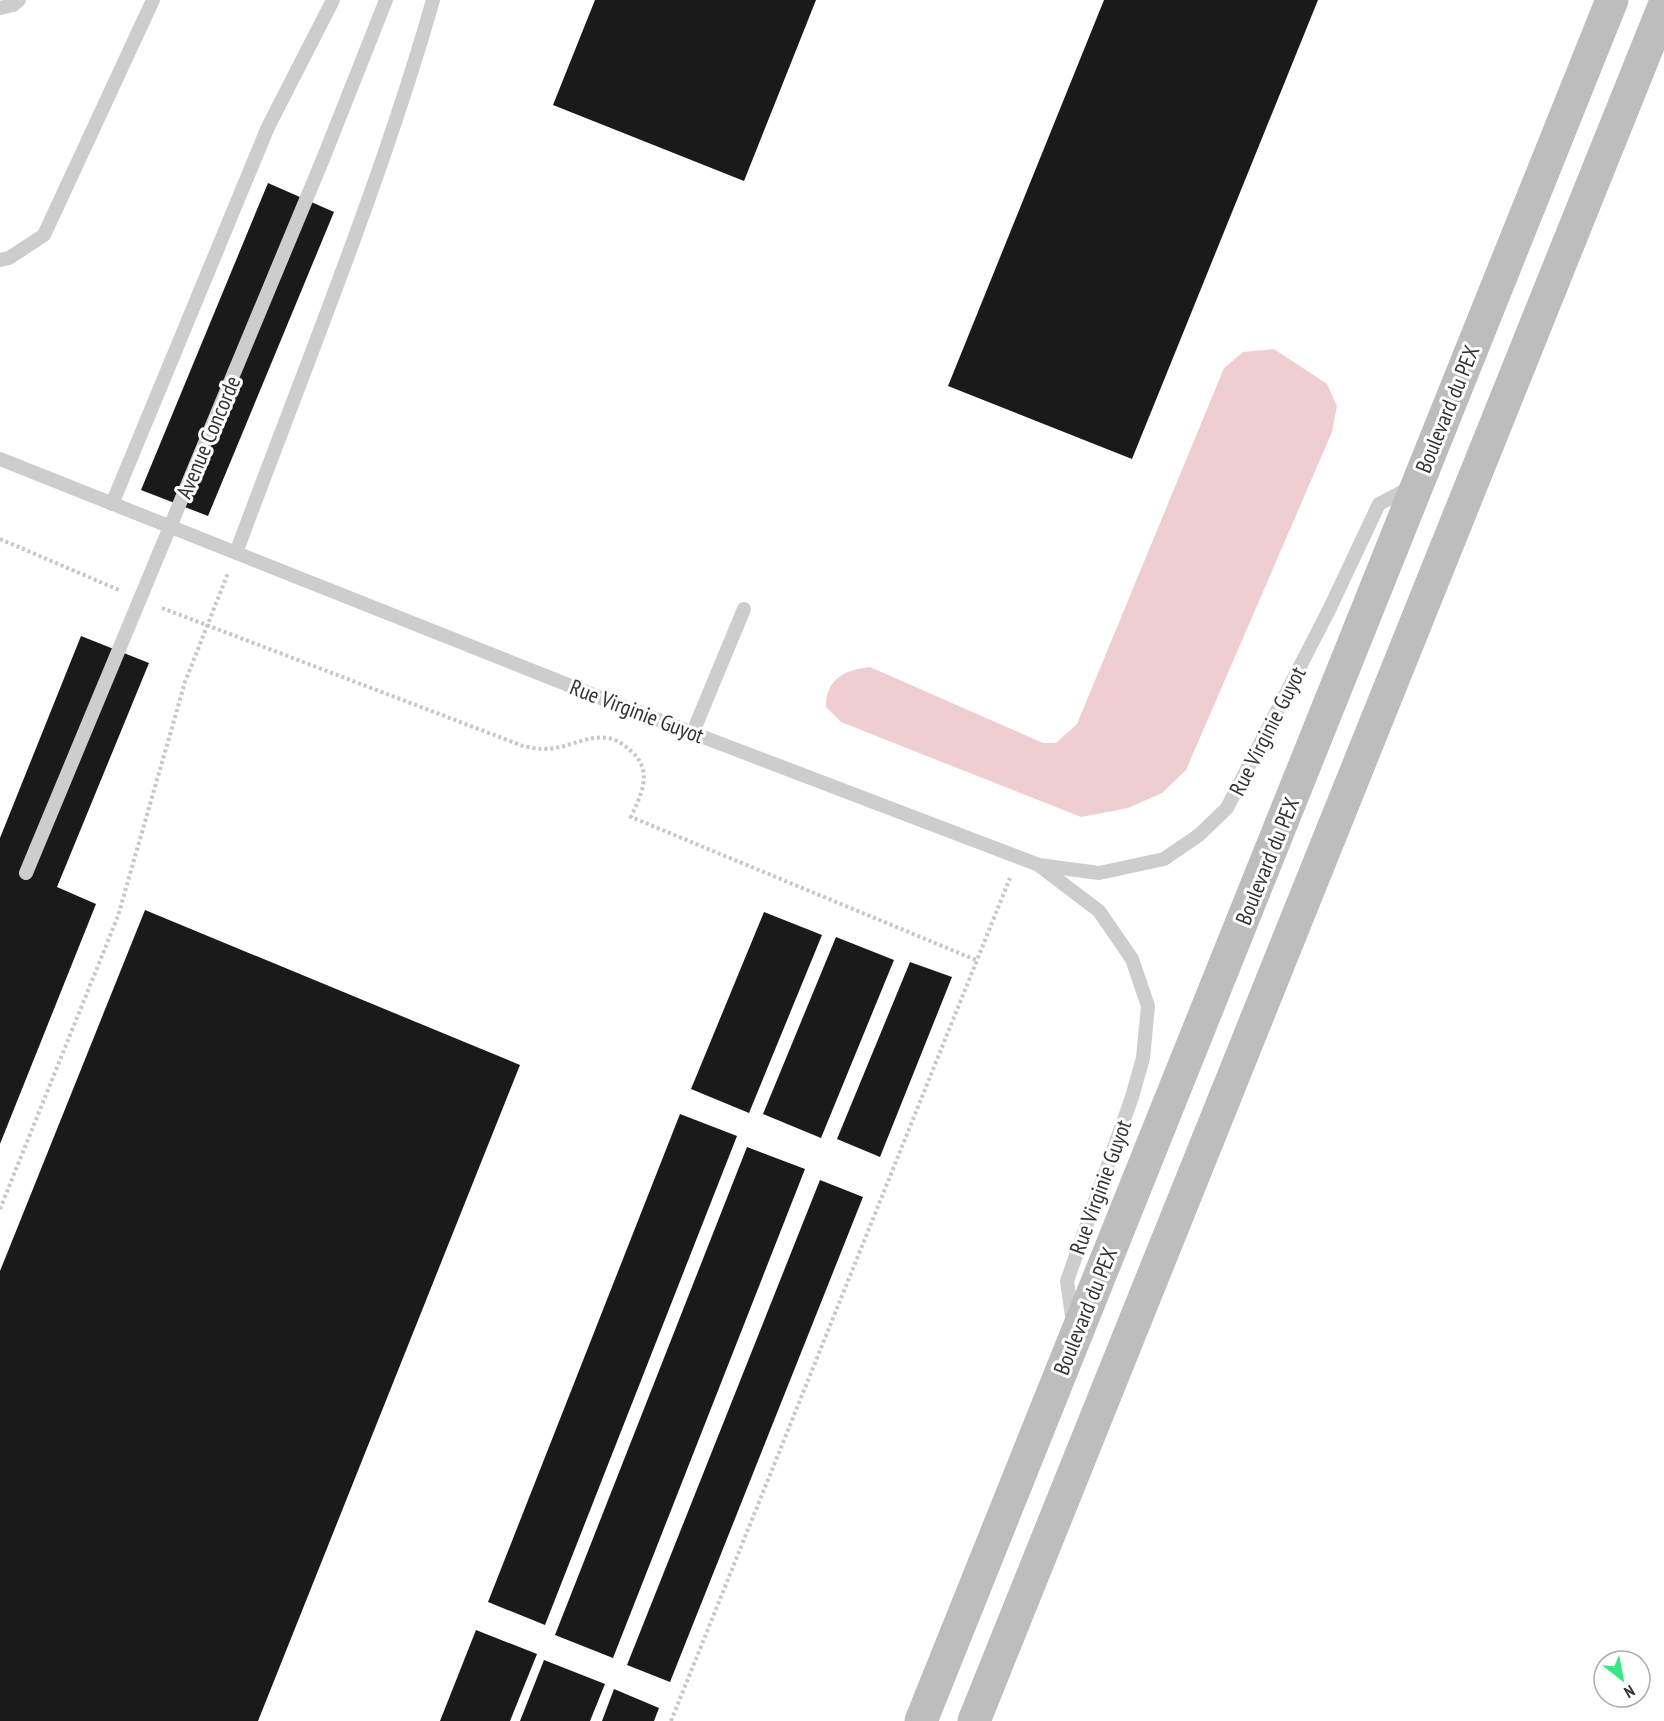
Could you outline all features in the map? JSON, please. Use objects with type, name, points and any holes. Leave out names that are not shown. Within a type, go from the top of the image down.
[{"type":"main road","name":"Boulevard du PEX","points":[[921,1721],[1612,0]]},
{"type":"main road","points":[[974,1721],[1664,6]]},
{"type":"lane","points":[[0,8],[13,5],[19,0]]},
{"type":"lane","points":[[0,260],[9,258],[44,235],[153,0]]},
{"type":"lane","points":[[112,504],[268,128],[333,0]]},
{"type":"lane","name":"Avenue Concorde","points":[[26,873],[323,159],[386,0]]},
{"type":"lane","points":[[236,553],[375,177],[416,59],[433,0]]},
{"type":"lane","name":"Rue Virginie Guyot","points":[[0,459],[601,699],[1039,865],[1099,873],[1164,859],[1199,835],[1227,808],[1323,621],[1379,504],[1416,484]]},
{"type":"lane","points":[[693,732],[744,609]]},
{"type":"lane","name":"Rue Virginie Guyot","points":[[1039,865],[1099,911],[1132,959],[1148,1006],[1143,1058],[1132,1097],[1067,1281],[1076,1335]]},
{"type":"path","points":[[0,539],[122,591]]},
{"type":"path","points":[[0,1209],[118,916],[185,682],[236,553]]},
{"type":"path","points":[[154,604],[207,627],[261,644],[523,746],[542,749],[586,736],[609,737],[626,745],[638,757],[644,770],[644,780],[632,817],[976,960]]},
{"type":"path","points":[[671,1721],[1018,857]]},
{"type":"shaded area","points":[[1274,349],[1327,384],[1337,406],[1332,432],[1186,770],[1162,793],[1128,808],[1081,817],[841,722],[826,707],[829,689],[833,682],[845,673],[870,667],[1043,743],[1056,743],[1077,724],[1224,368],[1243,352]]},
{"type":"building","points":[[595,0],[816,0],[744,181],[553,105]]},
{"type":"building","points":[[1104,0],[1318,0],[1132,459],[948,386]]},
{"type":"building","points":[[268,183],[334,212],[208,516],[141,490]]},
{"type":"building","points":[[81,636],[149,663],[57,887],[96,904],[0,1144],[0,838]]},
{"type":"building","points":[[145,910],[520,1065],[258,1721],[0,1721],[0,1271]]},
{"type":"building","points":[[764,912],[822,935],[749,1113],[691,1089]]},
{"type":"building","points":[[836,937],[894,960],[821,1138],[763,1114]]},
{"type":"building","points":[[910,962],[952,977],[880,1157],[837,1139]]},
{"type":"building","points":[[680,1114],[737,1136],[545,1625],[488,1602]]},
{"type":"building","points":[[747,1147],[805,1169],[613,1658],[555,1635]]},
{"type":"building","points":[[820,1180],[863,1197],[670,1682],[627,1665]]},
{"type":"building","points":[[476,1630],[537,1654],[510,1721],[440,1721]]},
{"type":"building","points":[[544,1660],[605,1684],[590,1721],[520,1721]]},
{"type":"building","points":[[614,1689],[659,1708],[654,1721],[602,1721]]}]
